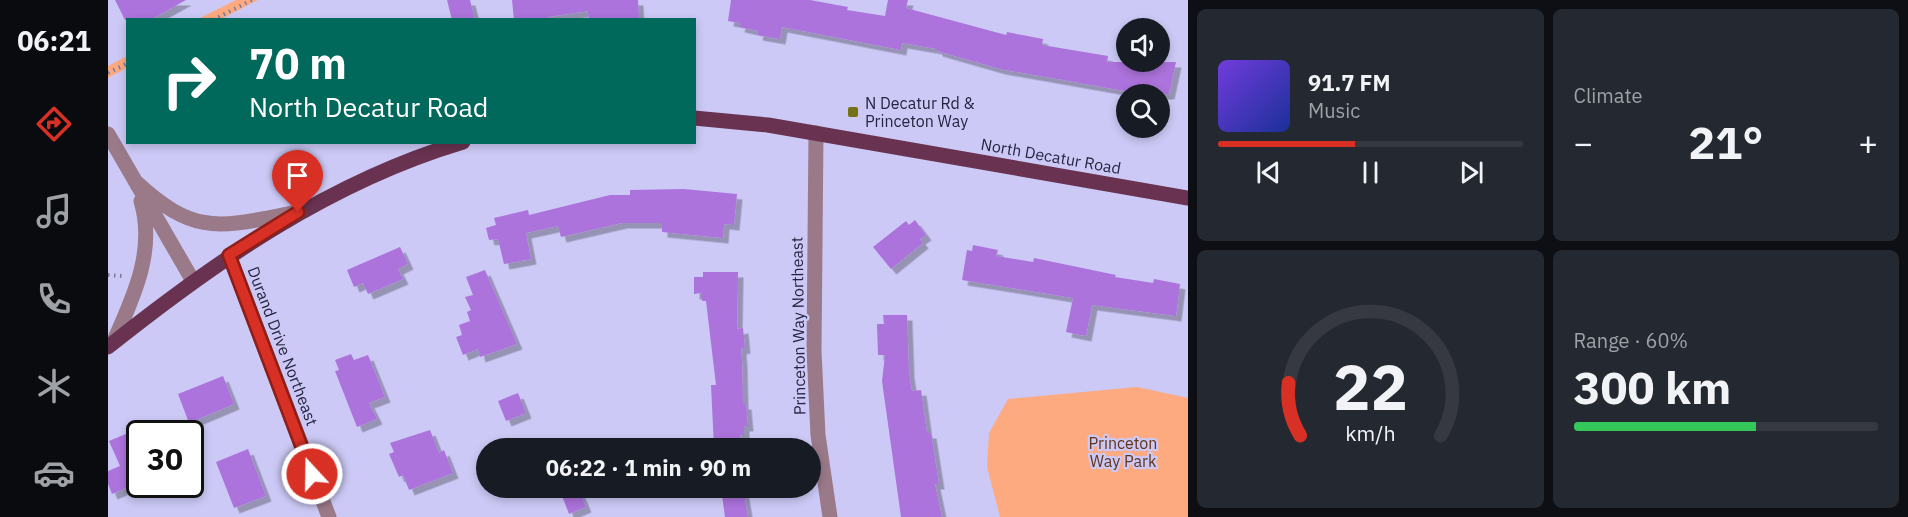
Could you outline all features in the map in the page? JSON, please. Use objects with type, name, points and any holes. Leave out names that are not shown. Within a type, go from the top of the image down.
[{"type":"main road","name":"North Decatur Road","points":[[696,118],[768,125],[1188,198]]},
{"type":"main road","points":[[111,345],[229,255],[298,212],[368,177],[458,144]]},
{"type":"street","name":"Princeton Way Northeast","points":[[816,133],[814,351],[818,435],[830,517]]},
{"type":"street","points":[[108,134],[193,281]]},
{"type":"street","points":[[135,181],[161,206],[176,215],[221,226],[298,212]]},
{"type":"street","points":[[111,345],[135,292],[144,261],[145,215],[135,181]]},
{"type":"street","name":"Durand Drive Northeast","points":[[229,255],[329,517]]},
{"type":"path","points":[[217,18],[252,0]]},
{"type":"path","points":[[108,73],[126,64]]},
{"type":"green space","points":[[236,0],[258,0],[223,18],[200,18]]},
{"type":"green space","points":[[126,57],[126,69],[108,78],[108,66]]},
{"type":"green space","name":"Princeton Way Park","points":[[1137,387],[1188,398],[1188,517],[1000,517],[987,467],[989,433],[1008,399]]},
{"type":"building","points":[[115,0],[186,0],[154,18],[126,18],[125,20]]},
{"type":"building","points":[[447,0],[470,0],[474,18],[452,18]]},
{"type":"building","points":[[512,0],[638,0],[639,18],[589,18],[588,11],[548,18],[514,18]]},
{"type":"building","points":[[731,0],[810,0],[848,7],[847,10],[885,16],[888,0],[908,0],[906,8],[1006,35],[1007,32],[1043,39],[1042,45],[1108,56],[1107,62],[1116,62],[1116,72],[1170,72],[1170,62],[1176,62],[1170,89],[1170,84],[1116,84],[1116,89],[1000,69],[937,51],[937,49],[902,43],[901,50],[782,27],[780,39],[757,35],[758,31],[739,27],[740,23],[728,21]]},
{"type":"building","points":[[684,189],[737,194],[734,225],[724,224],[723,238],[662,232],[662,223],[622,223],[561,237],[558,226],[526,233],[531,259],[504,264],[498,239],[489,240],[486,228],[496,225],[494,218],[528,210],[529,215],[610,195],[630,195],[630,190]]},
{"type":"building","points":[[915,220],[926,235],[920,239],[923,243],[891,269],[873,247],[906,221],[909,225]]},
{"type":"building","points":[[973,245],[998,250],[996,256],[1033,262],[1034,258],[1116,275],[1115,277],[1153,283],[1154,279],[1180,284],[1176,316],[1092,305],[1086,336],[1066,332],[1073,298],[962,280],[967,250],[972,251]]},
{"type":"building","points":[[400,247],[408,264],[398,269],[403,279],[368,294],[363,283],[354,287],[347,270]]},
{"type":"building","points":[[485,270],[517,344],[480,357],[478,349],[463,355],[456,337],[462,335],[459,325],[470,321],[467,312],[471,310],[465,297],[473,295],[466,277]]},
{"type":"building","points":[[703,272],[738,272],[737,329],[743,328],[745,348],[741,349],[743,404],[746,404],[748,426],[744,426],[744,435],[740,435],[740,438],[714,438],[711,385],[716,385],[706,301],[702,301],[702,293],[694,294],[694,277],[703,277]]},
{"type":"building","points":[[883,315],[907,315],[909,373],[912,391],[921,390],[927,433],[931,433],[939,484],[935,484],[942,517],[901,517],[882,381],[885,355],[878,355],[877,324],[884,324]]},
{"type":"building","points":[[351,354],[354,360],[368,355],[385,397],[369,403],[377,419],[357,427],[335,371],[339,370],[335,360]]},
{"type":"building","points":[[223,376],[234,404],[196,420],[188,420],[178,394]]},
{"type":"building","points":[[518,393],[526,413],[506,421],[498,401]]},
{"type":"building","points":[[430,430],[439,453],[444,450],[453,473],[409,490],[403,475],[399,477],[389,454],[394,452],[390,443]]},
{"type":"building","points":[[126,434],[126,488],[112,494],[108,484],[108,471],[120,466],[109,441]]},
{"type":"building","points":[[248,449],[266,496],[234,508],[216,462]]},
{"type":"building","points":[[563,498],[582,498],[586,507],[569,514]]},
{"type":"building","points":[[722,498],[745,498],[748,517],[725,517]]},
{"type":"place","name":"N Decatur Rd & Princeton Way","points":[[853,112]]},
{"type":"route","points":[[298,212],[229,255],[312,474]]}]
